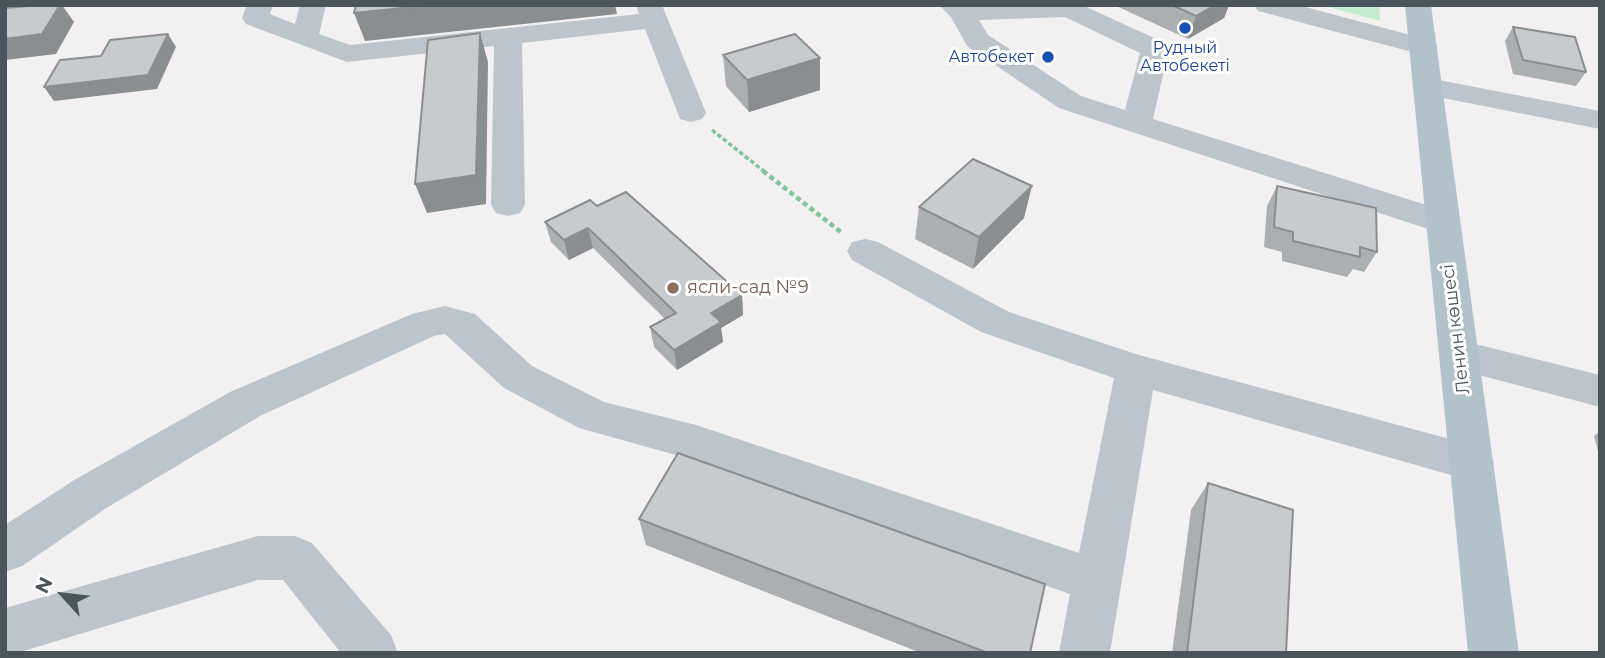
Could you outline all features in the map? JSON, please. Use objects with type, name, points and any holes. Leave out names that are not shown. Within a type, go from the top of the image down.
[{"type":"main road","name":"Ленин көшесі","points":[[1418,5],[1494,653]]},
{"type":"lane","points":[[260,5],[255,18],[347,54],[508,36],[652,12],[691,113]]},
{"type":"lane","points":[[305,37],[313,5]]},
{"type":"lane","points":[[1267,5],[1423,47]]},
{"type":"lane","points":[[957,9],[1069,9],[1155,49],[1137,123]]},
{"type":"lane","points":[[957,9],[977,40],[1070,102],[1443,222]]},
{"type":"lane","points":[[508,36],[508,205]]},
{"type":"lane","points":[[1428,87],[1600,120]]},
{"type":"lane","points":[[865,251],[995,321],[1136,370],[1472,463]]},
{"type":"lane","points":[[5,551],[92,493],[245,404],[426,324],[445,320],[461,324],[518,377],[594,416],[696,443],[1097,581]]},
{"type":"lane","points":[[1459,355],[1600,391]]},
{"type":"lane","points":[[1084,653],[1136,370]]},
{"type":"lane","points":[[5,632],[258,558],[295,558],[373,653]]},
{"type":"path","points":[[691,113],[865,251]]},
{"type":"green space","points":[[1321,5],[1379,5],[1380,21]]},
{"type":"building","points":[[60,5],[42,34],[5,39],[5,8]]},
{"type":"building","points":[[356,5],[431,5],[354,13]]},
{"type":"building","points":[[1172,5],[1215,5],[1196,16]]},
{"type":"building","points":[[1513,27],[1575,37],[1586,72],[1523,60]]},
{"type":"building","points":[[480,33],[476,175],[415,184],[428,40]]},
{"type":"building","points":[[168,34],[148,75],[44,87],[60,60],[101,56],[110,40]]},
{"type":"building","points":[[795,34],[820,58],[747,80],[723,55]]},
{"type":"building","points":[[973,159],[1032,186],[979,237],[919,207]]},
{"type":"building","points":[[1277,186],[1376,208],[1377,252],[1360,247],[1360,257],[1293,241],[1293,232],[1274,227]]},
{"type":"building","name":"ясли-сад №9","points":[[626,192],[742,295],[711,313],[721,322],[674,350],[650,327],[676,313],[588,228],[564,240],[545,222],[590,200],[597,206]]},
{"type":"building","points":[[678,453],[1045,584],[1030,653],[988,653],[639,519]]},
{"type":"building","points":[[1208,483],[1293,510],[1286,653],[1187,653]]},
{"type":"place","name":"Рудный Автобекеті","points":[[1185,28]]},
{"type":"place","name":"Автобекет","points":[[1048,57]]},
{"type":"place","name":"ясли-сад №9","points":[[673,288]]}]
